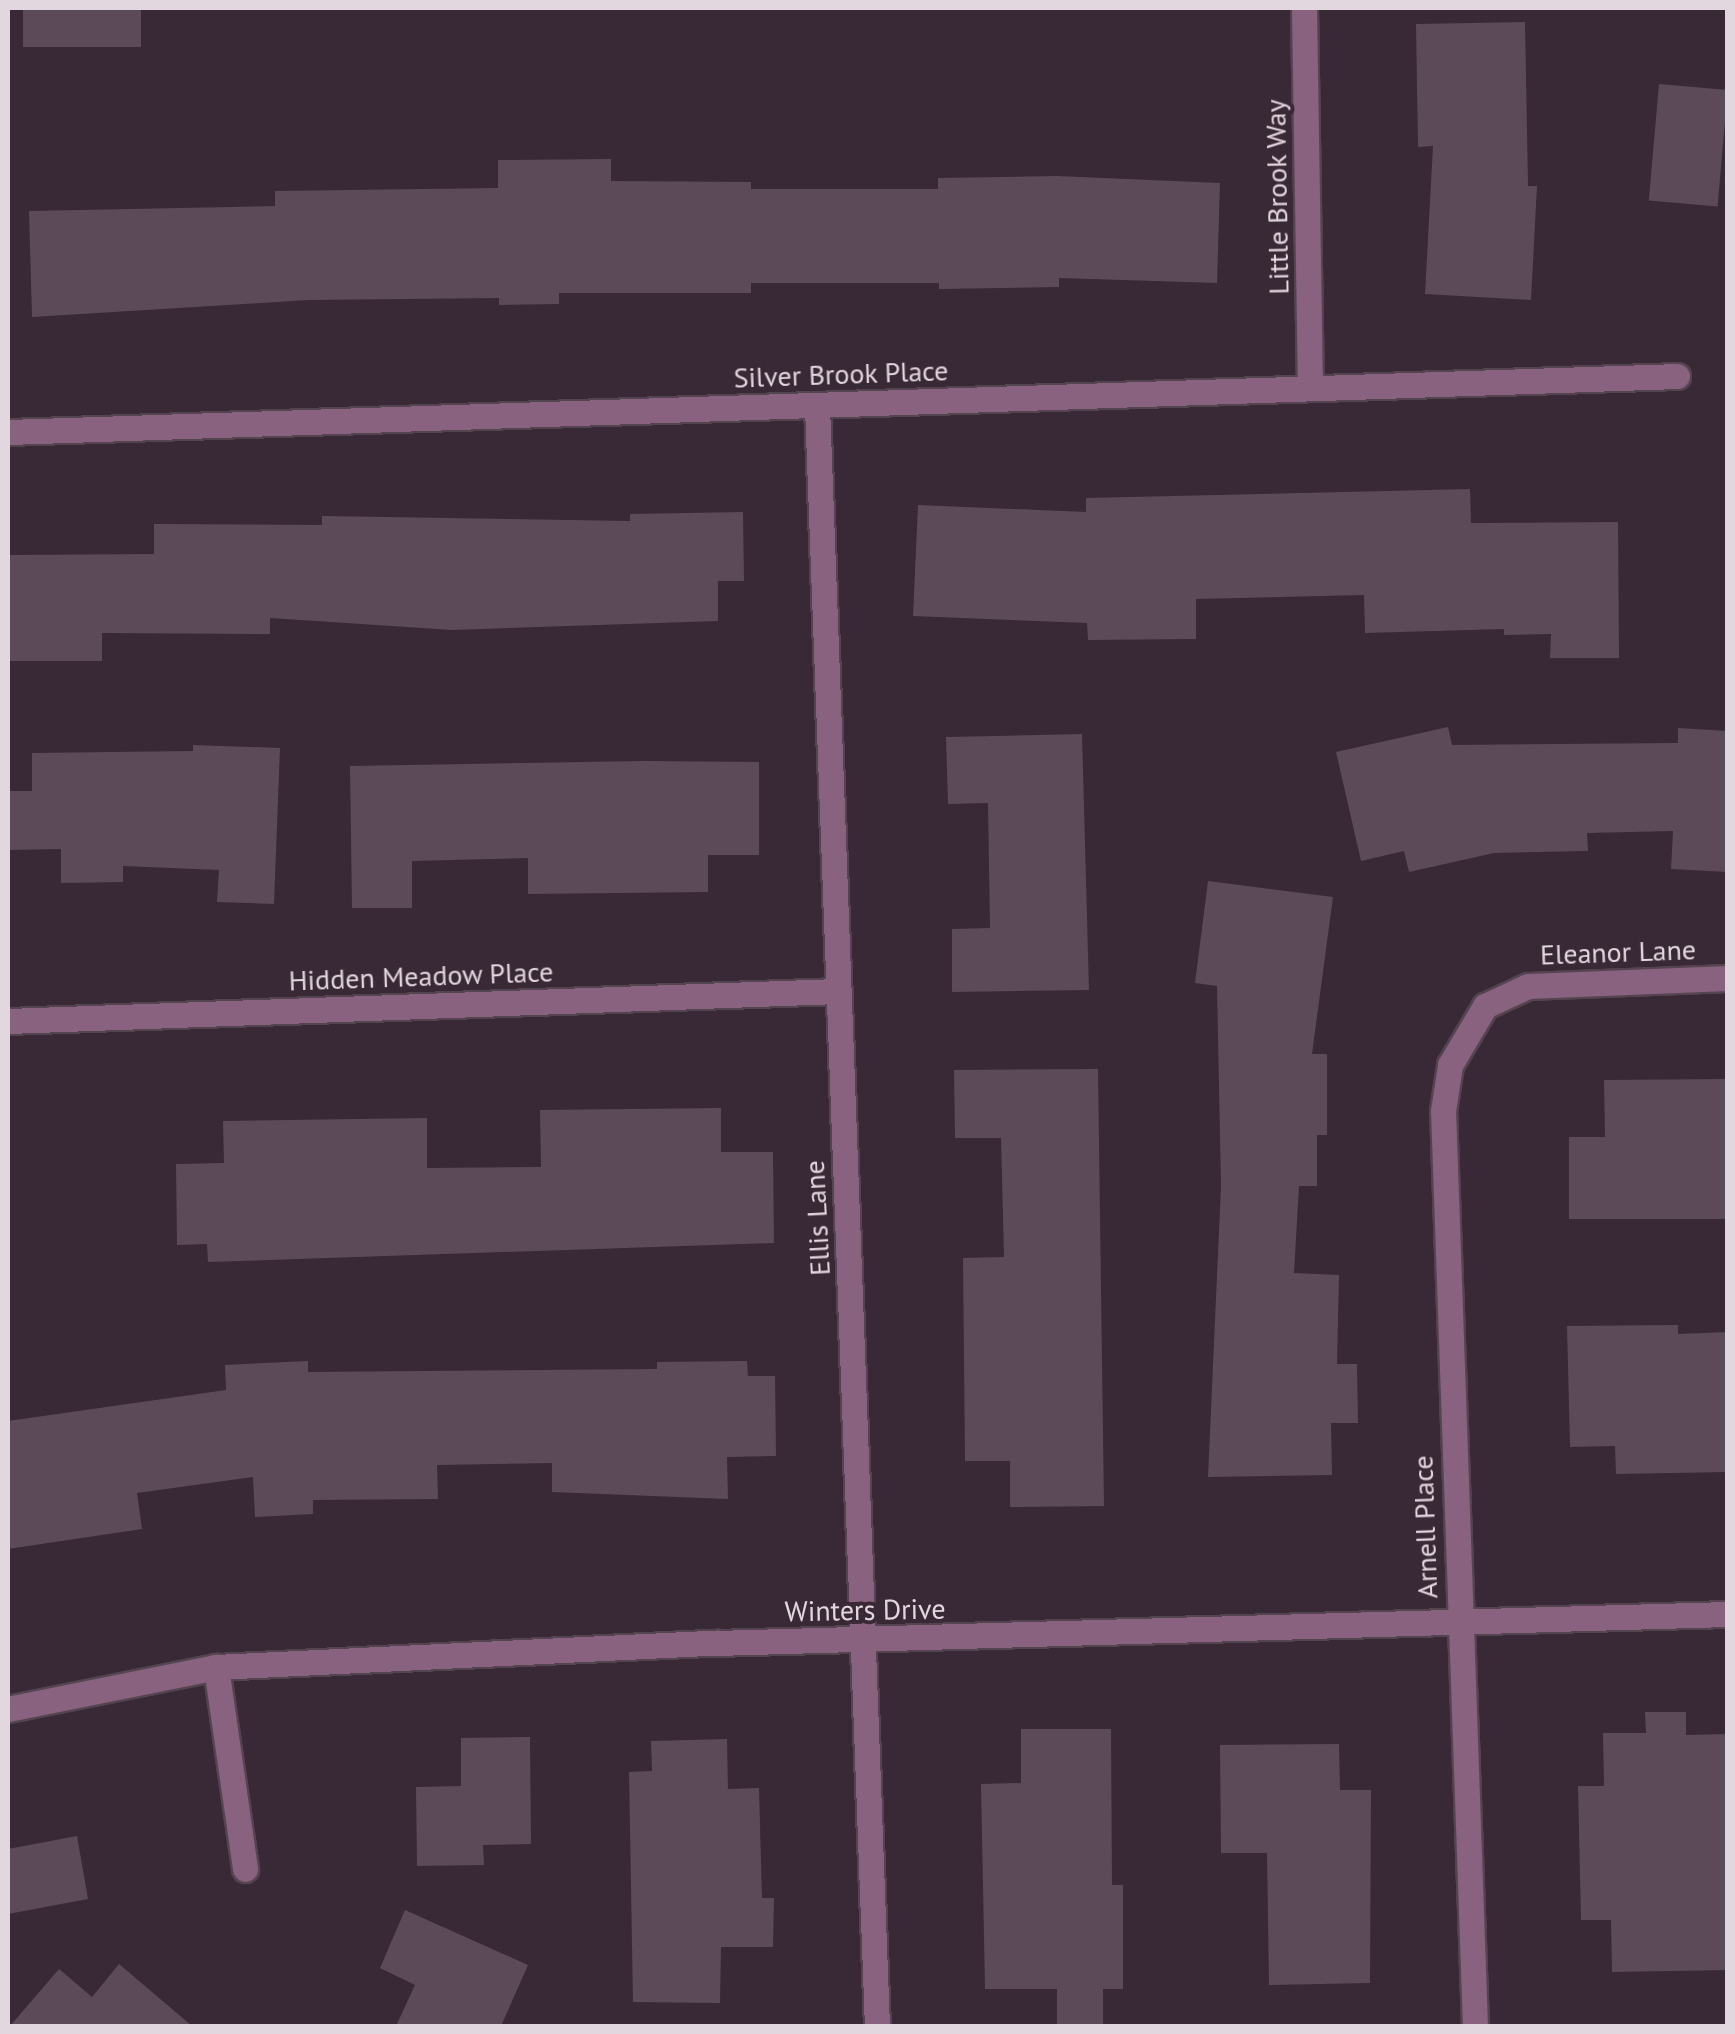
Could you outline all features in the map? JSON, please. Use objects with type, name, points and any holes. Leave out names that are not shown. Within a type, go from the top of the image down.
[{"type":"street","name":"Little Brook Way","points":[[1304,8],[1310,385]]},
{"type":"street","name":"Silver Brook Place","points":[[8,432],[818,406],[1310,385],[1676,376]]},
{"type":"street","name":"Ellis Lane","points":[[818,406],[837,991],[866,1640],[877,2026]]},
{"type":"street","name":"Eleanor Lane","points":[[1466,1028],[1485,1006],[1528,986],[1728,978]]},
{"type":"street","name":"Hidden Meadow Place","points":[[8,1021],[837,991]]},
{"type":"street","name":"Arnell Place","points":[[1466,1028],[1450,1065],[1443,1111],[1475,2026]]},
{"type":"street","name":"Winters Drive","points":[[8,1708],[216,1667],[866,1640],[1728,1614]]},
{"type":"street","points":[[216,1667],[245,1869]]},
{"type":"building","points":[[23,8],[141,8],[141,47],[23,47]]},
{"type":"building","points":[[1525,22],[1528,186],[1537,186],[1531,300],[1425,294],[1433,146],[1418,147],[1416,24]]},
{"type":"building","points":[[1659,84],[1728,90],[1718,207],[1649,201]]},
{"type":"building","points":[[611,159],[611,181],[751,182],[751,189],[938,189],[938,178],[1057,176],[1220,183],[1217,283],[1059,278],[1059,287],[939,289],[939,283],[751,283],[751,293],[559,293],[559,304],[499,305],[499,298],[309,300],[32,317],[29,211],[275,206],[275,191],[498,188],[498,160]]},
{"type":"building","points":[[1470,489],[1471,523],[1618,522],[1619,658],[1550,658],[1551,634],[1504,635],[1504,629],[1365,633],[1364,595],[1196,599],[1196,639],[1088,640],[1087,623],[913,616],[918,505],[1086,512],[1086,498]]},
{"type":"building","points":[[743,512],[744,581],[718,581],[718,621],[452,630],[270,618],[270,634],[102,633],[102,661],[8,661],[8,555],[154,554],[154,524],[322,525],[322,516],[630,521],[630,514]]},
{"type":"building","points":[[1448,727],[1452,745],[1678,743],[1678,728],[1728,731],[1728,872],[1671,869],[1673,831],[1587,833],[1588,851],[1494,853],[1409,872],[1404,851],[1361,861],[1336,752]]},
{"type":"building","points":[[1082,734],[1089,990],[952,992],[952,929],[990,928],[988,803],[948,804],[946,737]]},
{"type":"building","points":[[193,745],[280,748],[274,904],[217,902],[219,870],[123,866],[123,882],[61,883],[61,849],[9,850],[8,791],[32,791],[32,753],[193,751]]},
{"type":"building","points":[[759,762],[759,855],[708,855],[708,892],[528,894],[528,858],[412,861],[412,908],[352,908],[350,766]]},
{"type":"building","points":[[1208,881],[1333,897],[1312,1054],[1327,1054],[1327,1135],[1317,1135],[1317,1186],[1299,1186],[1294,1273],[1339,1275],[1337,1364],[1357,1364],[1358,1423],[1331,1423],[1332,1475],[1208,1477],[1221,1186],[1217,986],[1195,983]]},
{"type":"building","points":[[1098,1069],[1104,1506],[1010,1507],[1010,1461],[965,1461],[963,1258],[1004,1257],[1001,1138],[955,1138],[954,1070]]},
{"type":"building","points":[[1728,1079],[1728,1219],[1569,1219],[1569,1137],[1605,1137],[1604,1080]]},
{"type":"building","points":[[721,1108],[721,1152],[773,1152],[774,1243],[208,1262],[207,1244],[177,1245],[176,1164],[224,1163],[223,1121],[427,1118],[427,1168],[541,1167],[540,1110]]},
{"type":"building","points":[[1678,1325],[1678,1334],[1728,1332],[1728,1472],[1616,1474],[1615,1446],[1570,1447],[1567,1326]]},
{"type":"building","points":[[308,1361],[308,1372],[657,1369],[657,1362],[747,1361],[748,1376],[775,1376],[776,1456],[727,1457],[728,1499],[552,1492],[552,1463],[437,1465],[438,1499],[313,1500],[313,1514],[255,1517],[253,1477],[137,1493],[142,1529],[8,1549],[8,1421],[226,1390],[225,1365]]},
{"type":"building","points":[[1645,1712],[1686,1712],[1686,1735],[1727,1734],[1728,1970],[1612,1972],[1611,1920],[1581,1920],[1578,1786],[1604,1786],[1603,1733],[1646,1733]]},
{"type":"building","points":[[1021,1729],[1111,1729],[1112,1885],[1123,1885],[1123,1989],[1103,1989],[1103,2026],[1057,2026],[1057,1989],[985,1989],[981,1784],[1021,1783]]},
{"type":"building","points":[[530,1737],[531,1844],[483,1845],[484,1865],[417,1866],[416,1787],[461,1786],[461,1738]]},
{"type":"building","points":[[727,1739],[728,1789],[759,1788],[762,1898],[774,1898],[773,1947],[721,1947],[720,2003],[633,2002],[629,1772],[652,1771],[651,1741]]},
{"type":"building","points":[[1339,1744],[1340,1790],[1371,1790],[1370,1983],[1269,1985],[1267,1853],[1221,1853],[1220,1745]]},
{"type":"building","points":[[77,1836],[88,1899],[8,1914],[8,1849]]},
{"type":"building","points":[[405,1910],[528,1965],[501,2026],[396,2026],[415,1985],[380,1968]]},
{"type":"building","points":[[119,1964],[192,2026],[10,2026],[59,1969],[92,1997]]}]
